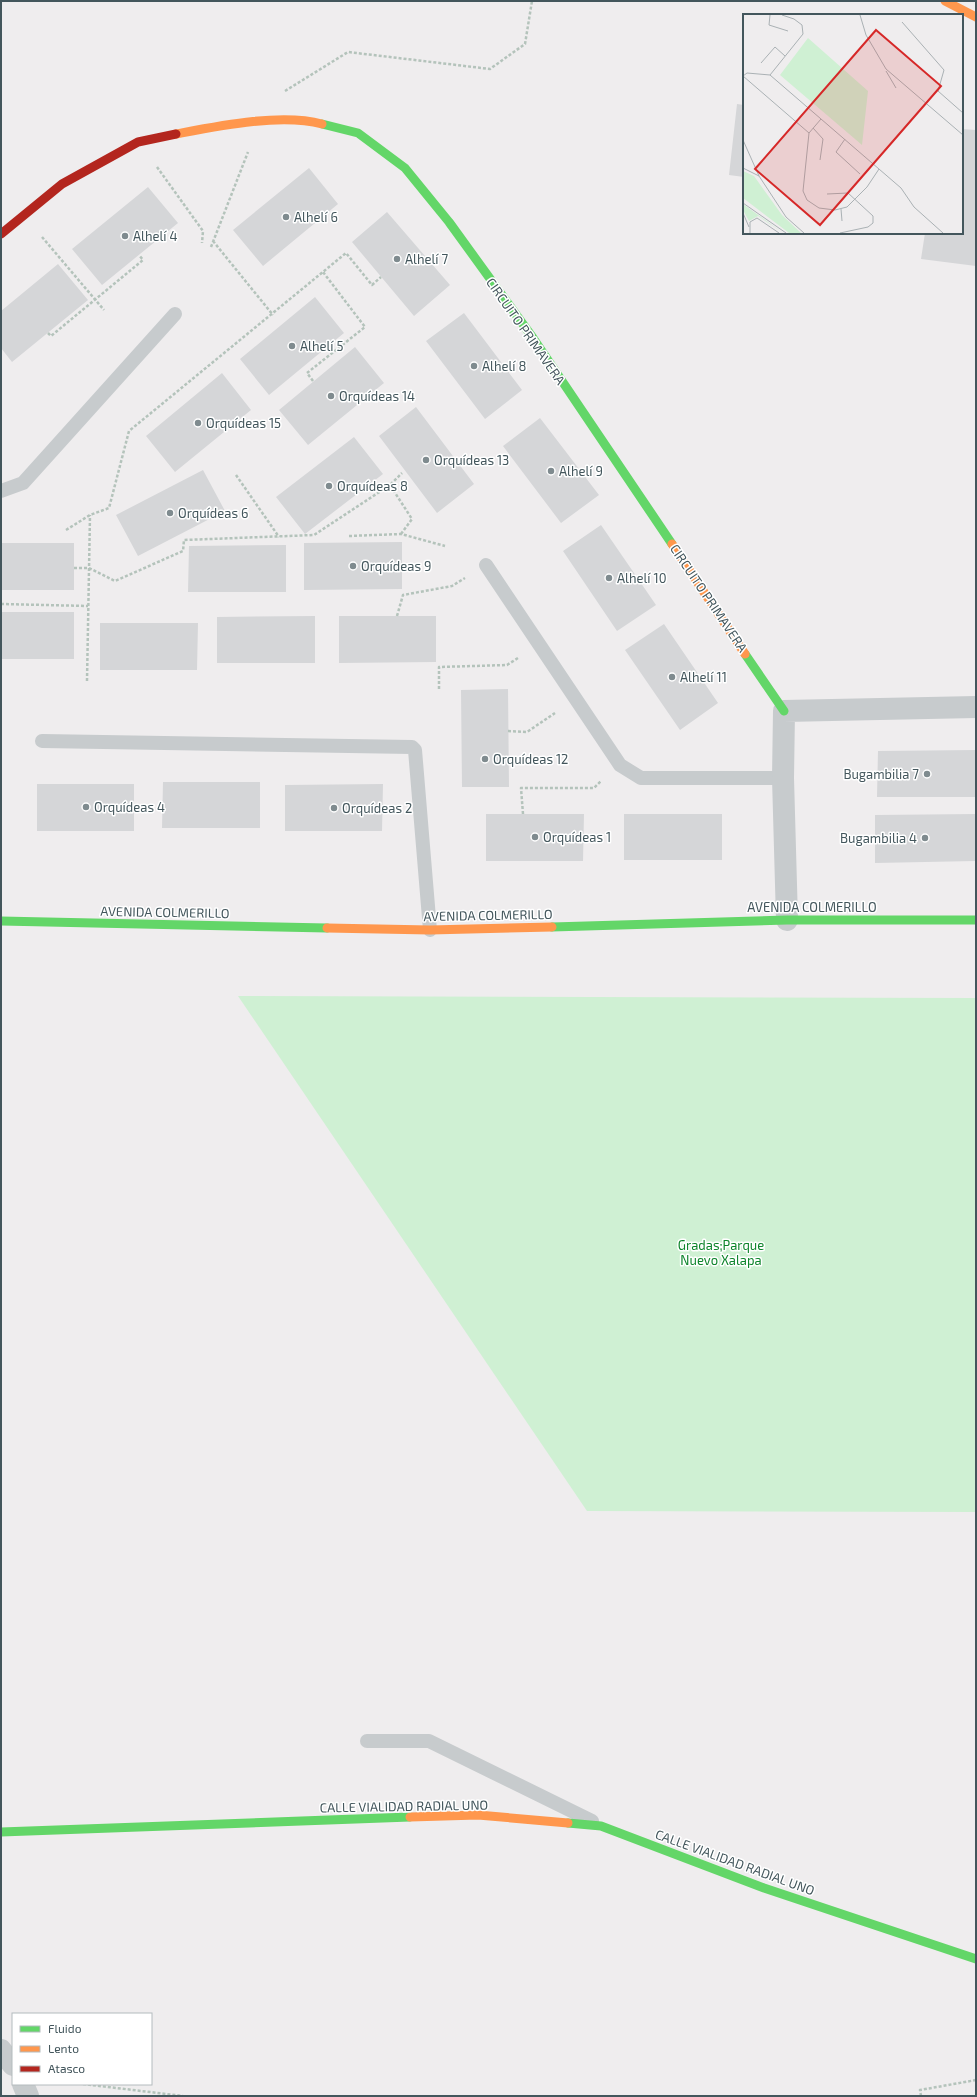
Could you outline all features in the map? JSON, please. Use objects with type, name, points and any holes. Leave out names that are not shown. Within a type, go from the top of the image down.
[{"type":"street","points":[[945,1],[976,17]]},
{"type":"street","name":"CIRCUITO PRIMAVERA","points":[[1,234],[62,184],[138,142],[228,124],[305,119],[358,133],[405,168],[449,222],[533,338],[784,711]]},
{"type":"street","points":[[787,920],[783,778],[784,711],[976,707]]},
{"type":"street","name":"AVENIDA COLMERILLO","points":[[1,922],[430,930],[787,920],[976,920]]},
{"type":"street","name":"CALLE VIALIDAD RADIAL UNO","points":[[1,1832],[478,1815],[601,1826],[764,1888],[976,1959]]},
{"type":"street","points":[[1,2050],[12,2064]]},
{"type":"street","points":[[23,2085],[28,2096]]},
{"type":"lane","points":[[1,491],[24,483],[175,314]]},
{"type":"lane","points":[[486,565],[620,765],[641,778],[783,778]]},
{"type":"lane","points":[[42,741],[412,746],[415,750],[430,930]]},
{"type":"lane","points":[[367,1741],[429,1741],[601,1826]]},
{"type":"path","points":[[211,246],[260,122],[283,92],[348,52],[490,69],[525,44],[532,1]]},
{"type":"path","points":[[138,142],[203,231],[202,243]]},
{"type":"path","points":[[23,216],[67,263],[104,310]]},
{"type":"path","points":[[213,241],[273,314]]},
{"type":"path","points":[[66,530],[90,515],[109,508],[129,431],[346,254],[372,285],[381,277]]},
{"type":"path","points":[[48,333],[51,336],[95,298],[143,260],[139,255]]},
{"type":"path","points":[[313,381],[307,372],[365,327],[324,272]]},
{"type":"path","points":[[74,568],[89,568],[115,581],[183,551],[184,540],[314,535],[390,485],[402,473]]},
{"type":"path","points":[[236,475],[279,537]]},
{"type":"path","points":[[390,485],[412,519],[401,534]]},
{"type":"path","points":[[87,681],[90,515]]},
{"type":"path","points":[[349,536],[401,534],[445,546]]},
{"type":"path","points":[[397,616],[403,595],[452,586],[486,565]]},
{"type":"path","points":[[1,604],[88,606]]},
{"type":"path","points":[[439,689],[439,667],[507,665],[538,644]]},
{"type":"path","points":[[508,731],[527,732],[575,699]]},
{"type":"path","points":[[523,814],[521,788],[594,788],[620,765]]},
{"type":"path","points":[[921,2096],[920,2090],[976,2080]]},
{"type":"path","points":[[91,2085],[183,2096]]},
{"type":"green space","name":"Gradas;Parque Nuevo Xalapa","points":[[238,996],[976,998],[976,1512],[587,1511]]},
{"type":"building","points":[[737,104],[743,105],[743,177],[729,175]]},
{"type":"building","points":[[963,129],[976,130],[976,266],[921,259],[925,234],[963,234]]},
{"type":"building","name":"Alhelí 6","points":[[309,168],[338,204],[263,266],[233,230]]},
{"type":"building","name":"Alhelí 4","points":[[148,187],[178,223],[102,285],[72,249]]},
{"type":"building","name":"Alhelí 7","points":[[387,212],[450,285],[414,316],[352,242]]},
{"type":"building","points":[[58,264],[88,300],[12,362],[1,348],[1,311]]},
{"type":"building","name":"Alhelí 5","points":[[315,297],[344,333],[269,395],[240,359]]},
{"type":"building","name":"Alhelí 8","points":[[464,313],[522,390],[485,419],[426,341]]},
{"type":"building","name":"Orquídeas 14","points":[[355,347],[384,383],[308,445],[279,410]]},
{"type":"building","name":"Orquídeas 15","points":[[222,373],[251,410],[175,472],[146,436]]},
{"type":"building","name":"Orquídeas 13","points":[[416,407],[474,484],[437,513],[379,436]]},
{"type":"building","name":"Alhelí 9","points":[[540,418],[599,495],[561,523],[503,446]]},
{"type":"building","name":"Orquídeas 8","points":[[354,437],[383,474],[305,534],[276,497]]},
{"type":"building","name":"Orquídeas 6","points":[[203,470],[225,511],[138,556],[116,515]]},
{"type":"building","name":"Alhelí 10","points":[[601,525],[656,605],[617,631],[563,551]]},
{"type":"building","name":"Orquídeas 9","points":[[402,542],[402,589],[304,590],[304,543]]},
{"type":"building","points":[[1,543],[74,543],[74,590],[1,590]]},
{"type":"building","points":[[286,545],[286,592],[188,592],[189,546]]},
{"type":"building","points":[[1,612],[74,612],[74,659],[1,659]]},
{"type":"building","points":[[315,616],[315,663],[217,663],[217,617]]},
{"type":"building","points":[[339,616],[436,616],[436,662],[339,663]]},
{"type":"building","points":[[100,623],[198,623],[197,670],[100,670]]},
{"type":"building","name":"Alhelí 11","points":[[664,624],[718,703],[680,730],[625,650]]},
{"type":"building","name":"Orquídeas 12","points":[[508,689],[509,787],[462,787],[461,690]]},
{"type":"building","name":"Bugambilia 7","points":[[976,750],[976,797],[877,797],[878,751]]},
{"type":"building","points":[[163,782],[260,782],[260,828],[162,828]]},
{"type":"building","name":"Orquídeas 4","points":[[37,784],[134,784],[134,831],[37,831]]},
{"type":"building","name":"Orquídeas 2","points":[[383,784],[382,831],[285,831],[285,785]]},
{"type":"building","name":"Orquídeas 1","points":[[486,814],[584,814],[583,861],[486,861]]},
{"type":"building","points":[[624,814],[722,814],[722,860],[624,860]]},
{"type":"building","name":"Bugambilia 4","points":[[975,814],[975,861],[875,863],[875,815]]},
{"type":"traffic: fast","points":[[322,124],[358,133],[405,168],[449,222],[533,338],[672,544]]},
{"type":"traffic: fast","points":[[745,654],[784,711]]},
{"type":"traffic: fast","points":[[552,927],[787,920],[976,920]]},
{"type":"traffic: fast","points":[[1,921],[327,928]]},
{"type":"traffic: fast","points":[[1,1832],[410,1817]]},
{"type":"traffic: fast","points":[[568,1823],[601,1826],[764,1888],[976,1959]]},
{"type":"traffic: slow","points":[[945,1],[976,17]]},
{"type":"traffic: slow","points":[[176,134],[230,124],[269,120],[306,121],[322,124]]},
{"type":"traffic: slow","points":[[672,544],[745,654]]},
{"type":"traffic: slow","points":[[327,928],[430,930],[552,927]]},
{"type":"traffic: slow","points":[[410,1817],[478,1815],[568,1823]]},
{"type":"traffic: jam","points":[[1,234],[62,184],[138,142],[176,134]]},
{"type":"place","name":"Alhelí 6","points":[[286,217]]},
{"type":"place","name":"Alhelí 4","points":[[125,236]]},
{"type":"place","name":"Alhelí 7","points":[[397,259]]},
{"type":"place","name":"Alhelí 5","points":[[292,346]]},
{"type":"place","name":"Alhelí 8","points":[[474,366]]},
{"type":"place","name":"Orquídeas 14","points":[[331,396]]},
{"type":"place","name":"Orquídeas 15","points":[[198,423]]},
{"type":"place","name":"Orquídeas 13","points":[[426,460]]},
{"type":"place","name":"Alhelí 9","points":[[551,471]]},
{"type":"place","name":"Orquídeas 8","points":[[329,486]]},
{"type":"place","name":"Orquídeas 6","points":[[170,513]]},
{"type":"place","name":"Orquídeas 9","points":[[353,566]]},
{"type":"place","name":"Alhelí 10","points":[[609,578]]},
{"type":"place","name":"Alhelí 11","points":[[672,677]]},
{"type":"place","name":"Orquídeas 12","points":[[485,759]]},
{"type":"place","name":"Bugambilia 7","points":[[927,774]]},
{"type":"place","name":"Orquídeas 4","points":[[86,807]]},
{"type":"place","name":"Orquídeas 2","points":[[334,808]]},
{"type":"place","name":"Orquídeas 1","points":[[535,837]]},
{"type":"place","name":"Bugambilia 4","points":[[925,838]]}]
